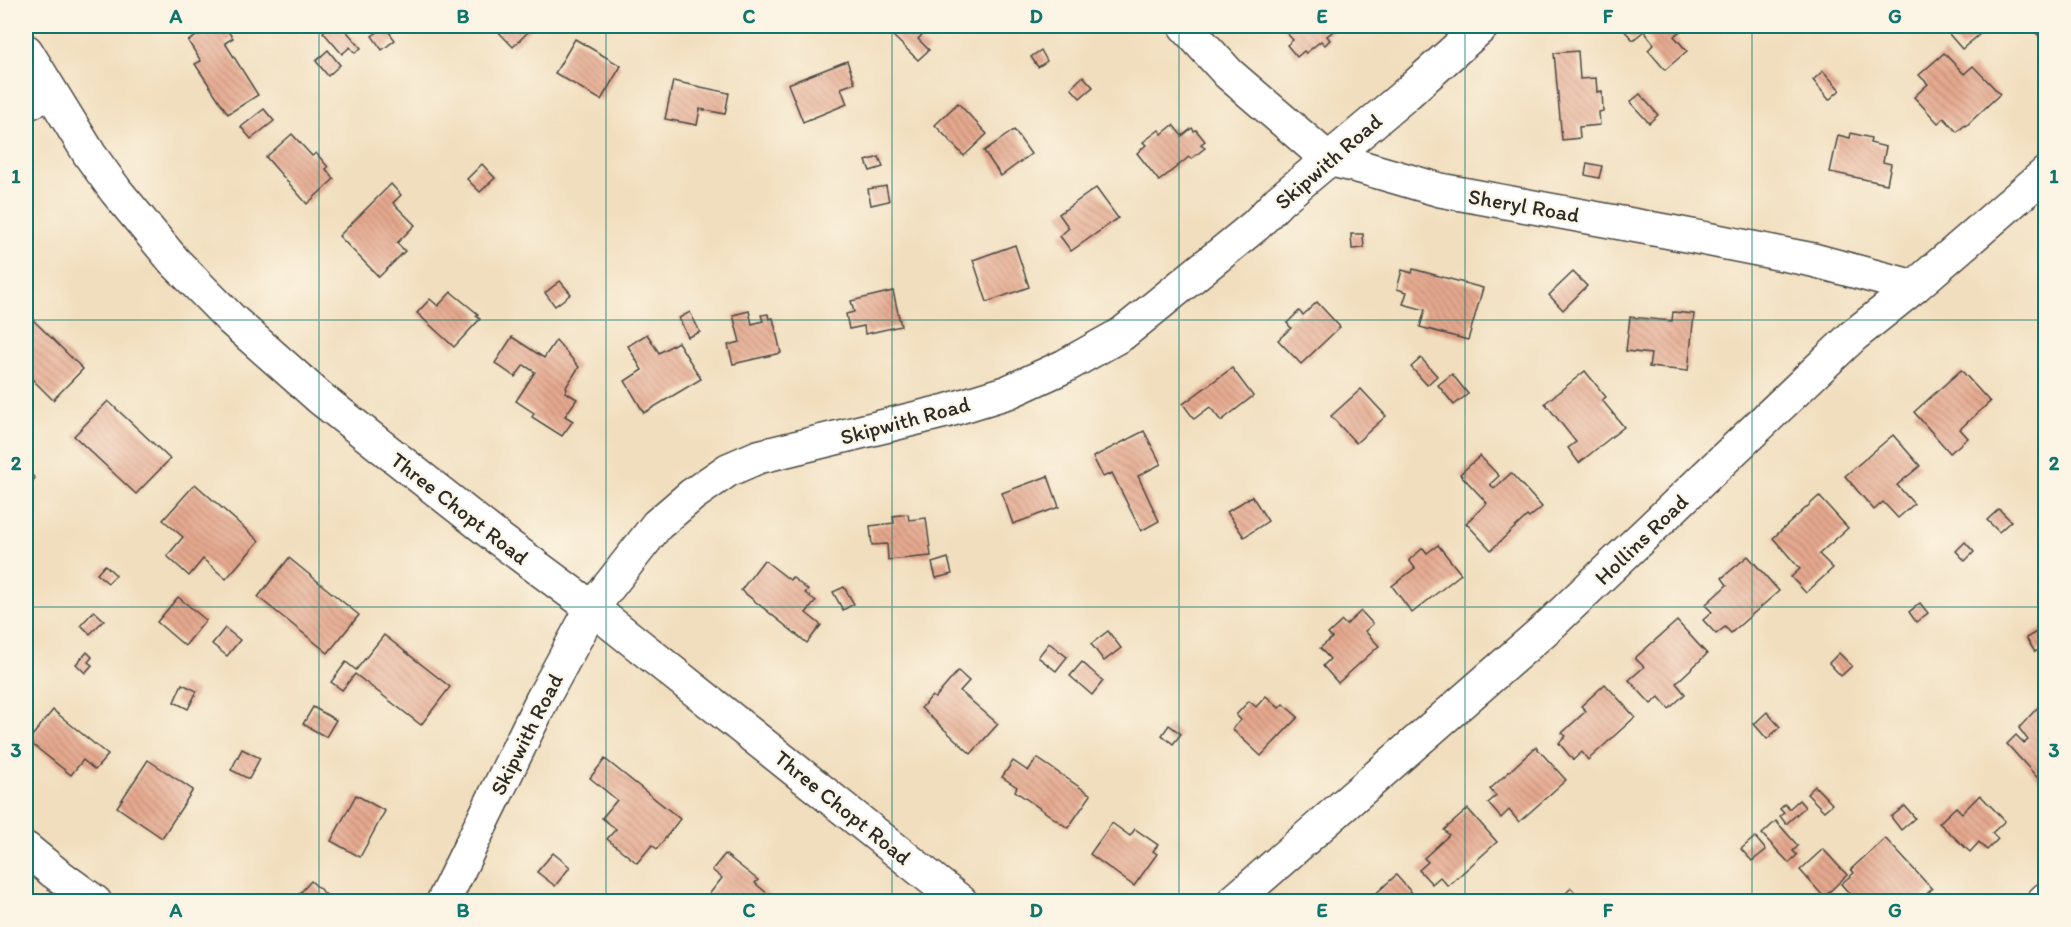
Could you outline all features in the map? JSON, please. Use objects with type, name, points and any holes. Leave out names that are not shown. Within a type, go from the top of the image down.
[{"type":"street","name":"Sheryl Road","points":[[1185,26],[1229,74],[1328,159],[1440,190],[1813,260],[1914,287]]},
{"type":"street","name":"Skipwith Road","points":[[443,902],[542,700],[592,608],[657,525],[692,495],[728,470],[758,457],[946,411],[1008,392],[1065,366],[1122,334],[1256,225],[1328,159],[1404,96],[1482,26]]},
{"type":"street","name":"Three Chopt Road","points":[[26,51],[38,98],[90,155],[116,191],[174,261],[232,320],[320,398],[499,539],[592,608],[961,902]]},
{"type":"street","name":"Hollins Road","points":[[1233,902],[1550,625],[1853,336],[1914,287],[2046,172]]},
{"type":"street","points":[[26,849],[54,873],[95,902]]},
{"type":"building","points":[[213,26],[224,26],[233,38],[225,43],[258,95],[228,114],[195,64],[201,61],[188,41]]},
{"type":"building","points":[[330,26],[342,26],[361,48],[355,53],[350,47],[342,54],[323,32]]},
{"type":"building","points":[[493,26],[534,26],[513,47]]},
{"type":"building","points":[[899,26],[931,26],[918,39],[929,50],[918,60],[891,34]]},
{"type":"building","points":[[1280,26],[1340,26],[1327,36],[1330,40],[1325,45],[1321,41],[1297,57],[1287,45],[1293,40]]},
{"type":"building","points":[[1620,26],[1687,26],[1674,36],[1687,51],[1665,70],[1648,50],[1654,44],[1644,31],[1633,40]]},
{"type":"building","points":[[1942,26],[1973,26],[1980,34],[1962,49]]},
{"type":"building","points":[[2041,26],[2046,26],[2046,43],[2034,31]]},
{"type":"building","points":[[385,27],[395,40],[382,50],[372,36]]},
{"type":"building","points":[[575,39],[621,66],[601,100],[555,73]]},
{"type":"building","points":[[328,50],[340,65],[328,76],[316,61]]},
{"type":"building","points":[[1041,50],[1047,61],[1038,67],[1031,57]]},
{"type":"building","points":[[1578,51],[1580,79],[1596,78],[1597,92],[1602,91],[1603,111],[1599,112],[1600,125],[1579,127],[1580,138],[1562,140],[1554,53]]},
{"type":"building","points":[[1944,53],[1964,74],[1973,66],[2000,94],[1957,132],[1944,118],[1938,123],[1914,97],[1928,84],[1919,75]]},
{"type":"building","points":[[847,61],[855,83],[841,88],[847,104],[803,122],[788,84]]},
{"type":"building","points":[[1823,71],[1840,90],[1829,100],[1813,80]]},
{"type":"building","points":[[1083,76],[1093,87],[1080,98],[1071,88]]},
{"type":"building","points":[[673,81],[729,93],[725,114],[700,109],[697,125],[665,119]]},
{"type":"building","points":[[1640,94],[1658,115],[1649,123],[1630,102]]},
{"type":"building","points":[[958,103],[987,134],[964,156],[935,125]]},
{"type":"building","points":[[264,109],[274,121],[251,139],[241,127]]},
{"type":"building","points":[[1173,125],[1182,136],[1192,128],[1196,130],[1205,141],[1201,144],[1205,148],[1191,159],[1189,157],[1159,181],[1137,153],[1146,145],[1143,142],[1159,130],[1162,134]]},
{"type":"building","points":[[1014,130],[1031,154],[1001,176],[984,151]]},
{"type":"building","points":[[1851,133],[1871,138],[1870,143],[1886,147],[1883,162],[1891,164],[1887,184],[1830,172],[1838,135],[1850,138]]},
{"type":"building","points":[[292,134],[312,156],[316,153],[328,167],[326,169],[334,179],[307,204],[266,157]]},
{"type":"building","points":[[879,157],[883,167],[870,171],[866,161]]},
{"type":"building","points":[[1587,163],[1602,166],[1599,178],[1585,175]]},
{"type":"building","points":[[482,164],[495,178],[480,192],[467,179]]},
{"type":"building","points":[[391,184],[401,195],[393,203],[415,225],[397,243],[405,251],[379,277],[339,236]]},
{"type":"building","points":[[886,186],[889,201],[871,205],[868,189]]},
{"type":"building","points":[[1096,188],[1118,218],[1071,251],[1060,236],[1069,228],[1059,214]]},
{"type":"building","points":[[1351,234],[1363,234],[1364,248],[1352,249]]},
{"type":"building","points":[[1015,245],[1029,287],[987,302],[973,260]]},
{"type":"building","points":[[1413,269],[1483,288],[1468,340],[1420,327],[1425,310],[1403,304],[1407,292],[1397,289],[1402,270],[1412,273]]},
{"type":"building","points":[[1573,272],[1587,286],[1563,310],[1549,295]]},
{"type":"building","points":[[560,281],[571,294],[555,306],[545,293]]},
{"type":"building","points":[[893,291],[901,326],[865,334],[864,326],[849,329],[846,314],[854,312],[851,301]]},
{"type":"building","points":[[451,292],[478,314],[476,316],[480,319],[454,347],[417,313],[430,299],[438,306]]},
{"type":"building","points":[[1317,302],[1340,327],[1301,364],[1278,340],[1291,328],[1287,323],[1299,311],[1303,315]]},
{"type":"building","points":[[749,311],[752,324],[763,321],[761,315],[768,314],[769,319],[773,318],[781,353],[733,364],[728,345],[740,342],[733,315]]},
{"type":"building","points":[[690,312],[700,332],[688,337],[679,318]]},
{"type":"building","points":[[1673,312],[1694,314],[1688,371],[1649,367],[1651,354],[1626,351],[1630,317],[1672,321]]},
{"type":"building","points":[[31,318],[83,369],[53,400],[26,373],[26,323]]},
{"type":"building","points":[[647,334],[659,353],[678,342],[701,379],[644,413],[625,381],[642,370],[628,346]]},
{"type":"building","points":[[512,337],[544,358],[556,340],[579,367],[566,387],[565,392],[577,399],[565,416],[573,421],[562,436],[532,417],[534,413],[516,401],[535,372],[524,365],[515,377],[495,363]]},
{"type":"building","points":[[1421,358],[1437,376],[1427,385],[1411,367]]},
{"type":"building","points":[[1232,368],[1253,396],[1221,421],[1210,407],[1194,419],[1183,404]]},
{"type":"building","points":[[1961,370],[1990,402],[1960,429],[1968,438],[1950,453],[1914,412]]},
{"type":"building","points":[[1585,371],[1606,397],[1602,400],[1624,427],[1579,463],[1568,448],[1576,442],[1545,403]]},
{"type":"building","points":[[1452,374],[1468,394],[1454,405],[1438,385]]},
{"type":"building","points":[[1361,389],[1386,416],[1356,443],[1331,416]]},
{"type":"building","points":[[108,401],[170,459],[136,494],[74,436]]},
{"type":"building","points":[[1144,431],[1161,464],[1138,476],[1159,521],[1141,531],[1112,473],[1103,477],[1093,457]]},
{"type":"building","points":[[1893,435],[1920,466],[1897,485],[1914,504],[1898,518],[1883,502],[1874,510],[1845,476]]},
{"type":"building","points":[[1480,456],[1499,476],[1490,484],[1494,489],[1511,473],[1542,507],[1529,518],[1527,516],[1491,550],[1466,523],[1487,503],[1460,474]]},
{"type":"building","points":[[2046,466],[2046,478],[2040,471]]},
{"type":"building","points":[[26,470],[35,478],[26,490]]},
{"type":"building","points":[[1048,476],[1059,507],[1013,524],[1002,493]]},
{"type":"building","points":[[195,484],[259,541],[226,579],[203,559],[189,576],[167,556],[183,537],[163,520]]},
{"type":"building","points":[[1252,496],[1268,521],[1244,537],[1227,512]]},
{"type":"building","points":[[1819,496],[1848,528],[1819,554],[1833,568],[1806,593],[1791,577],[1800,569],[1773,538]]},
{"type":"building","points":[[1999,509],[2011,521],[1999,532],[1987,520]]},
{"type":"building","points":[[908,514],[909,520],[926,518],[931,556],[888,560],[887,544],[872,545],[870,526],[894,523],[893,516]]},
{"type":"building","points":[[1965,542],[1974,552],[1965,561],[1956,551]]},
{"type":"building","points":[[1438,545],[1461,574],[1412,613],[1392,586],[1415,568],[1409,560],[1423,548],[1427,553]]},
{"type":"building","points":[[1748,556],[1779,591],[1731,633],[1725,627],[1716,634],[1703,620],[1712,612],[1705,605],[1727,585],[1722,578]]},
{"type":"building","points":[[289,558],[359,615],[328,653],[258,597]]},
{"type":"building","points":[[948,558],[952,574],[936,578],[932,563]]},
{"type":"building","points":[[764,560],[790,580],[792,577],[808,590],[805,593],[816,601],[806,613],[821,625],[807,643],[741,590]]},
{"type":"building","points":[[105,565],[116,575],[108,583],[97,574]]},
{"type":"building","points":[[844,587],[854,604],[843,610],[833,592]]},
{"type":"building","points":[[178,597],[206,620],[185,646],[157,622]]},
{"type":"building","points":[[1920,603],[1928,613],[1916,622],[1909,612]]},
{"type":"building","points":[[94,611],[104,620],[90,634],[81,625]]},
{"type":"building","points":[[1361,611],[1373,624],[1365,631],[1379,646],[1338,683],[1323,666],[1330,659],[1320,648],[1332,638],[1328,634],[1342,621],[1346,625]]},
{"type":"building","points":[[1677,621],[1707,654],[1676,683],[1685,694],[1669,709],[1659,697],[1651,704],[1629,680],[1644,667],[1635,658]]},
{"type":"building","points":[[225,628],[240,640],[227,656],[212,644]]},
{"type":"building","points":[[2043,628],[2046,632],[2046,646],[2035,652],[2026,638]]},
{"type":"building","points":[[1108,631],[1121,648],[1104,661],[1091,644]]},
{"type":"building","points":[[384,635],[450,687],[421,725],[355,674],[342,690],[331,682],[346,662],[356,670]]},
{"type":"building","points":[[1049,643],[1067,657],[1056,671],[1038,657]]},
{"type":"building","points":[[87,652],[92,657],[88,662],[92,665],[85,673],[76,664]]},
{"type":"building","points":[[1839,653],[1852,666],[1841,676],[1829,663]]},
{"type":"building","points":[[1082,662],[1103,681],[1092,695],[1070,676]]},
{"type":"building","points":[[958,671],[969,681],[960,691],[998,724],[971,754],[921,708],[932,696],[935,698]]},
{"type":"building","points":[[182,684],[197,691],[188,709],[174,702]]},
{"type":"building","points":[[1605,684],[1635,717],[1588,760],[1582,752],[1573,760],[1559,743],[1566,736],[1562,733],[1586,711],[1581,706]]},
{"type":"building","points":[[1266,696],[1279,708],[1283,704],[1298,717],[1261,756],[1232,729],[1241,720],[1236,715],[1249,701],[1256,707]]},
{"type":"building","points":[[313,707],[336,720],[326,737],[303,724]]},
{"type":"building","points":[[2037,708],[2046,718],[2046,783],[2044,785],[2007,744],[2016,735],[2024,743],[2028,740],[2019,728]]},
{"type":"building","points":[[53,710],[108,755],[95,770],[83,760],[71,775],[28,741]]},
{"type":"building","points":[[1767,712],[1780,727],[1767,739],[1754,724]]},
{"type":"building","points":[[1169,725],[1181,734],[1173,744],[1162,735]]},
{"type":"building","points":[[1536,747],[1566,780],[1519,822],[1509,810],[1501,818],[1488,803],[1496,796],[1490,789]]},
{"type":"building","points":[[242,749],[260,758],[249,779],[231,770]]},
{"type":"building","points":[[1037,758],[1091,795],[1068,828],[1015,791],[1017,787],[1002,777],[1013,761],[1028,771]]},
{"type":"building","points":[[605,759],[680,819],[657,849],[652,845],[637,863],[607,839],[616,829],[602,818],[617,800],[590,778]]},
{"type":"building","points":[[148,760],[193,790],[162,838],[117,807]]},
{"type":"building","points":[[1815,786],[1832,804],[1824,811],[1807,794]]},
{"type":"building","points":[[356,795],[385,811],[360,857],[331,841]]},
{"type":"building","points":[[1980,795],[2005,821],[1992,833],[1998,839],[1987,850],[1979,842],[1970,852],[1939,823],[1956,807],[1962,813]]},
{"type":"building","points":[[1799,800],[1805,807],[1786,824],[1780,816],[1784,813],[1780,809],[1785,804],[1789,809]]},
{"type":"building","points":[[1905,806],[1915,818],[1901,830],[1891,817]]},
{"type":"building","points":[[1468,809],[1497,842],[1448,886],[1440,877],[1432,884],[1419,870],[1428,862],[1424,858],[1449,835],[1444,830]]},
{"type":"building","points":[[1776,821],[1798,846],[1793,851],[1797,855],[1789,863],[1762,834]]},
{"type":"building","points":[[1112,823],[1130,836],[1135,829],[1158,845],[1153,851],[1157,854],[1134,886],[1090,854]]},
{"type":"building","points":[[1755,837],[1766,850],[1752,861],[1741,849]]},
{"type":"building","points":[[1885,838],[1932,889],[1918,902],[1857,902],[1841,884],[1854,873],[1851,869]]},
{"type":"building","points":[[1823,849],[1847,875],[1824,897],[1800,870]]},
{"type":"building","points":[[553,853],[570,867],[555,886],[537,872]]},
{"type":"building","points":[[725,854],[758,880],[755,883],[777,902],[703,902],[722,878],[712,870]]},
{"type":"building","points":[[1396,875],[1420,902],[1367,902]]},
{"type":"building","points":[[311,881],[334,902],[292,902]]},
{"type":"building","points":[[1571,888],[1582,900],[1580,902],[1566,902],[1562,897]]}]
